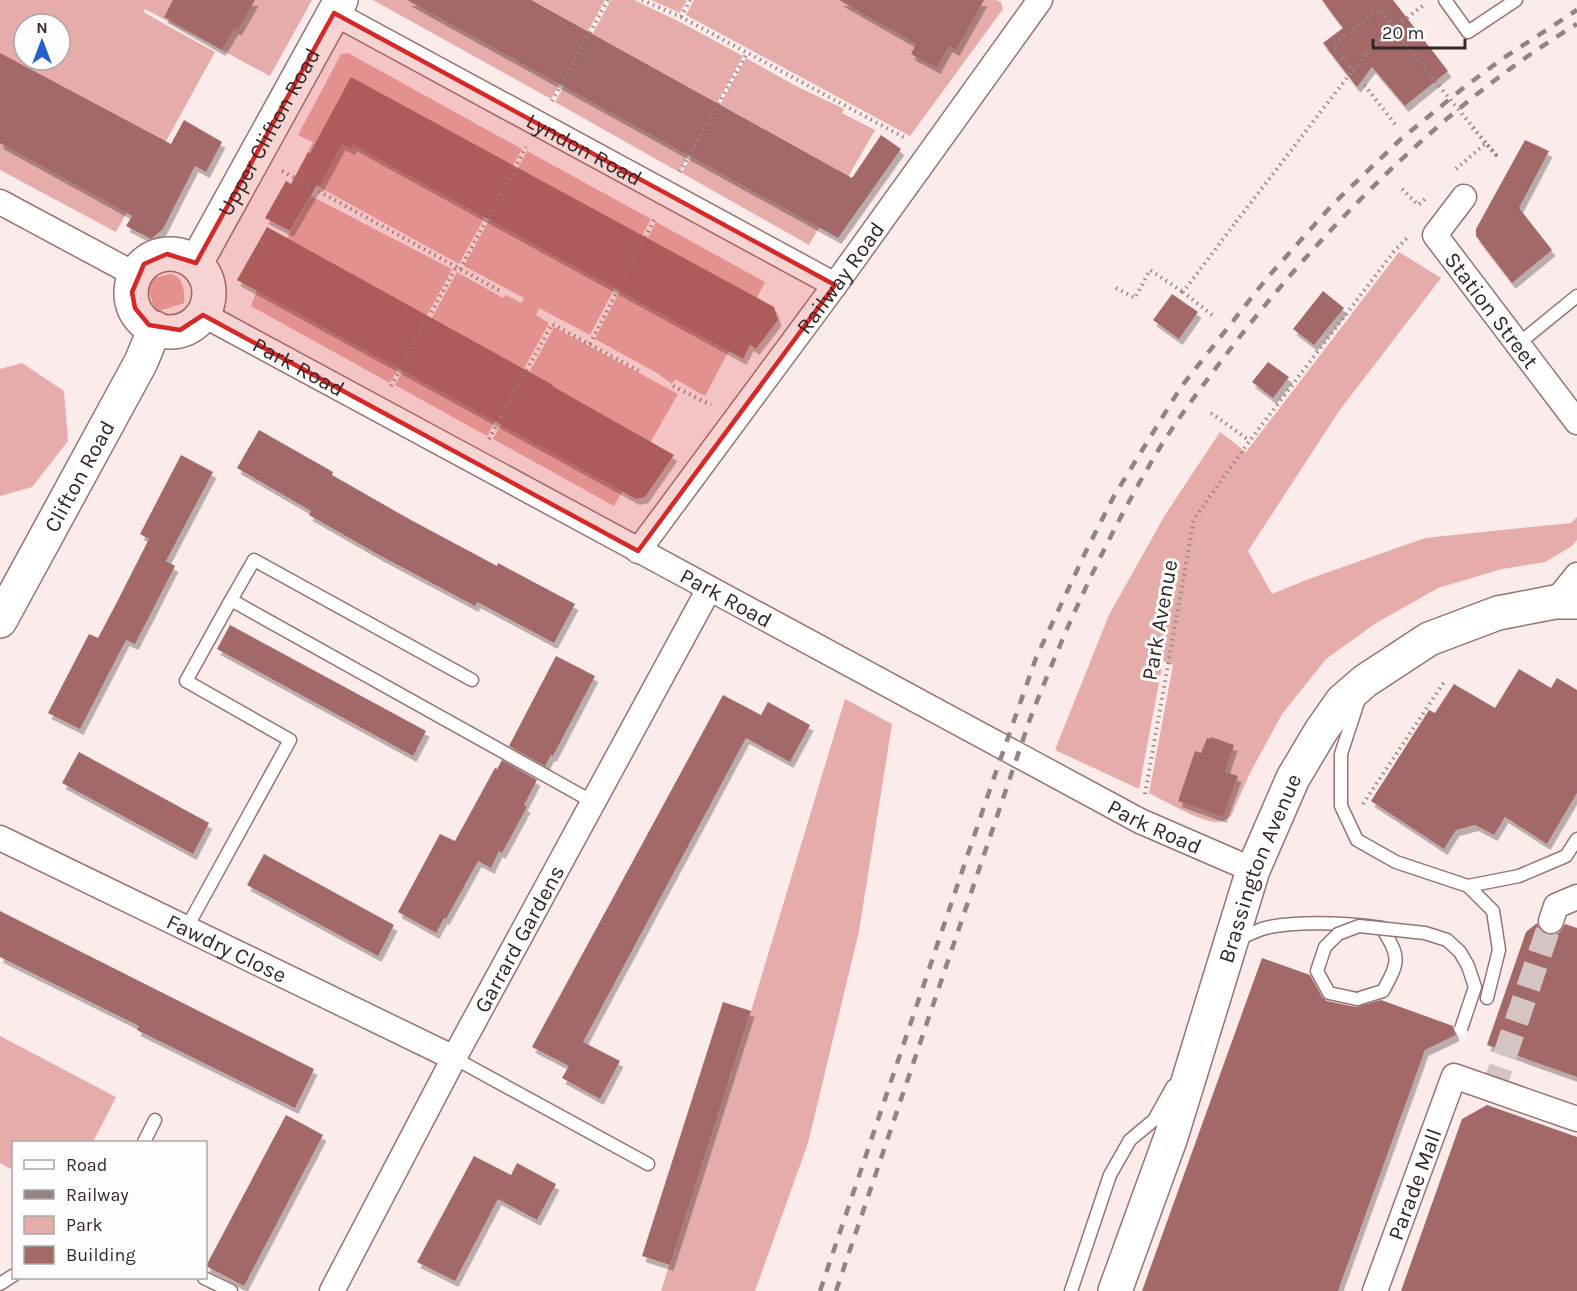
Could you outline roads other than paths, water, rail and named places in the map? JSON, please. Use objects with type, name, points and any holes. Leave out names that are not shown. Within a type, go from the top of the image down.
[{"type":"street","name":"Railway Road","points":[[638,551],[835,285],[1040,0]]},
{"type":"street","name":"Upper Clifton Road","points":[[196,263],[337,7]]},
{"type":"street","name":"Lyndon Road","points":[[337,7],[835,285]]},
{"type":"street","name":"Station Street","points":[[1464,197],[1435,235],[1577,422]]},
{"type":"street","points":[[0,202],[136,275]]},
{"type":"street","points":[[161,255],[180,255],[196,263],[204,273],[208,285],[208,303],[202,315],[193,324],[180,330],[167,331],[155,328],[144,321],[135,308],[132,292],[136,275],[144,264],[161,255]]},
{"type":"street","name":"Park Road","points":[[202,315],[1140,821],[1253,870]]},
{"type":"street","name":"Clifton Road","points":[[0,621],[141,362],[155,328]]},
{"type":"street","points":[[1566,602],[1577,575]]},
{"type":"street","name":"Garrard Gardens","points":[[332,1291],[454,1058],[709,589]]},
{"type":"street","name":"Brassington Avenue","points":[[1115,1291],[1171,1137],[1253,870],[1293,778],[1321,731],[1342,701],[1365,681],[1429,639],[1498,613],[1566,602]]},
{"type":"street","name":"Fawdry Close","points":[[0,838],[454,1058]]},
{"type":"street","points":[[1551,921],[1556,906],[1577,897]]},
{"type":"street","name":"Parade Mall","points":[[1375,1291],[1454,1076],[1577,1119]]},
{"type":"lane","points":[[1445,0],[1468,32],[1516,0]]},
{"type":"lane","points":[[1518,344],[1577,296]]},
{"type":"lane","points":[[186,929],[290,740],[186,681],[254,560],[472,680]]},
{"type":"lane","points":[[231,600],[593,802]]},
{"type":"lane","points":[[1365,681],[1341,754],[1341,806],[1357,840],[1396,862],[1468,886],[1493,910],[1499,950],[1487,998]]},
{"type":"lane","points":[[1468,886],[1519,876],[1566,856],[1577,839]]},
{"type":"lane","points":[[1230,942],[1263,928],[1288,924],[1362,925],[1382,928],[1396,951],[1395,969],[1383,991],[1357,999],[1329,993],[1317,971],[1325,947],[1338,934],[1359,926],[1380,928],[1400,929],[1425,933],[1447,940],[1460,952],[1468,966],[1475,987],[1461,1029]]},
{"type":"lane","points":[[1071,1291],[1110,1175],[1130,1140],[1154,1120],[1203,1035]]},
{"type":"lane","points":[[454,1058],[648,1164]]},
{"type":"lane","points":[[145,1141],[155,1120]]},
{"type":"lane","points":[[206,1279],[231,1291]]},
{"type":"tunnel","points":[[1493,1090],[1551,921]]},
{"type":"railway","points":[[820,1291],[1036,658],[1114,496],[1181,387],[1267,278],[1333,204],[1401,139],[1462,89],[1502,59],[1577,10]]},
{"type":"railway","points":[[836,1291],[1030,719],[1089,581],[1140,481],[1175,424],[1228,352],[1264,306],[1344,216],[1388,172],[1480,92],[1528,56],[1577,24]]}]
